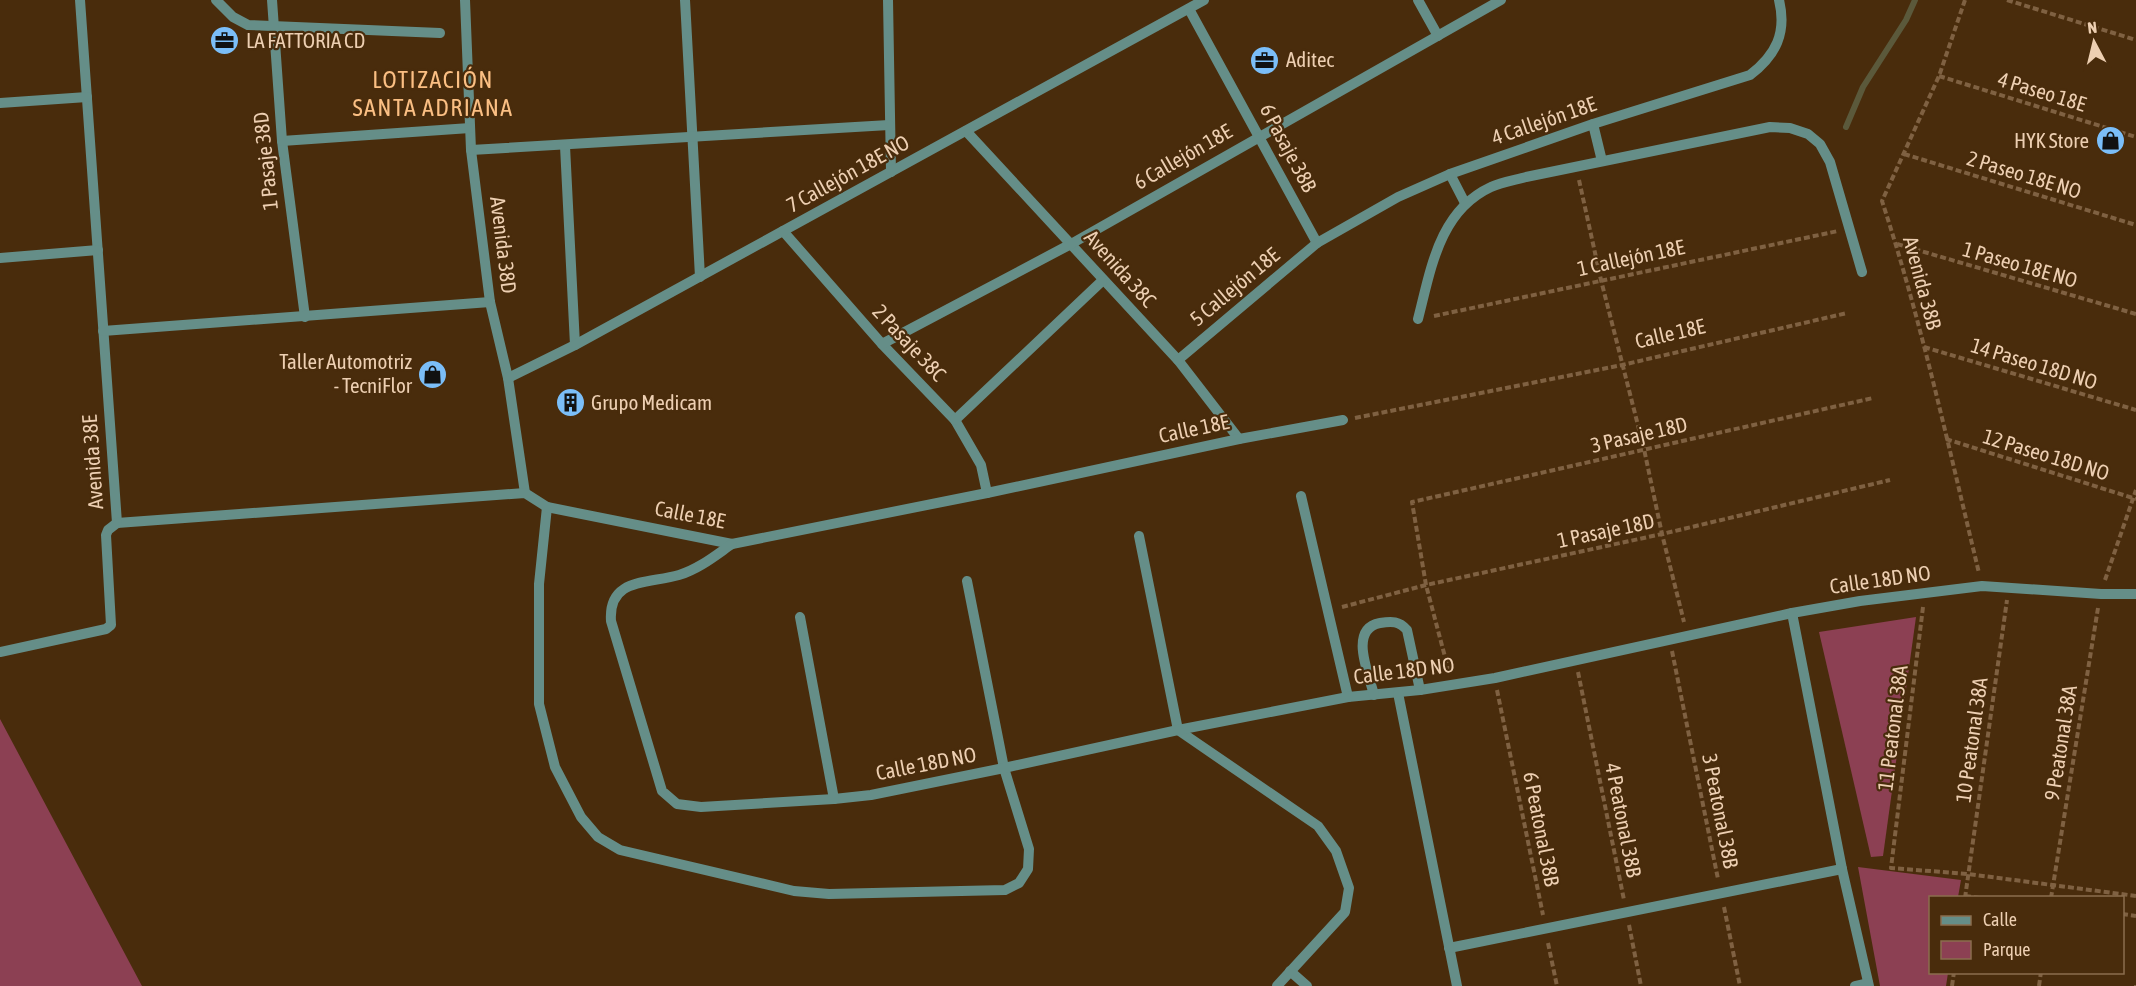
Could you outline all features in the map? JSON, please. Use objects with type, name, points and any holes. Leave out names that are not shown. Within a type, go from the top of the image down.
[{"type":"street","name":"Avenida 38E","points":[[80,0],[117,523],[525,493]]},
{"type":"street","points":[[216,0],[233,17],[248,25],[274,28],[440,33]]},
{"type":"street","name":"1 Pasaje 38D","points":[[272,0],[282,141],[305,317]]},
{"type":"street","name":"Avenida 38D","points":[[465,0],[471,150],[490,302],[508,378],[525,493]]},
{"type":"street","points":[[685,0],[700,277]]},
{"type":"street","points":[[888,0],[891,172]]},
{"type":"street","name":"7 Callejón 18E NO","points":[[508,378],[575,345],[1204,0]]},
{"type":"street","points":[[1418,0],[1438,36]]},
{"type":"street","name":"6 Callejón 18E","points":[[882,344],[1071,244],[1501,0]]},
{"type":"street","name":"4 Callejón 18E","points":[[1317,243],[1398,197],[1450,174],[1593,124],[1750,75],[1764,64],[1779,40],[1782,12],[1779,0]]},
{"type":"street","name":"6 Pasaje 38B","points":[[1189,9],[1317,243]]},
{"type":"street","points":[[0,103],[87,97]]},
{"type":"street","points":[[471,150],[565,146],[889,124]]},
{"type":"street","points":[[1593,124],[1602,161]]},
{"type":"street","points":[[1418,319],[1433,259],[1445,229],[1465,203],[1491,186],[1770,127],[1790,128],[1808,134],[1821,144],[1830,162],[1862,272]]},
{"type":"street","points":[[282,141],[470,128]]},
{"type":"street","name":"Avenida 38C","points":[[966,131],[1071,244],[1102,281],[1178,360],[1239,439]]},
{"type":"street","points":[[565,146],[575,345]]},
{"type":"street","points":[[1450,174],[1465,203]]},
{"type":"street","name":"2 Pasaje 38C","points":[[783,231],[882,344],[955,420],[981,465],[987,493]]},
{"type":"street","name":"5 Callejón 18E","points":[[1178,360],[1317,243]]},
{"type":"street","points":[[0,258],[98,250]]},
{"type":"street","points":[[955,420],[1102,281]]},
{"type":"street","points":[[103,331],[490,302]]},
{"type":"street","name":"Calle 18E","points":[[548,507],[732,544],[1239,439],[1343,420]]},
{"type":"street","points":[[525,493],[548,507],[539,584],[539,704],[555,767],[581,817],[598,837],[620,850],[794,891],[829,894],[1005,890],[1019,883],[1028,868],[1029,849],[1004,768],[967,581]]},
{"type":"street","points":[[1301,496],[1348,697]]},
{"type":"street","points":[[0,652],[106,629],[111,625],[106,535],[108,530],[117,523]]},
{"type":"street","points":[[1139,536],[1178,730],[1318,825],[1336,851],[1349,888],[1345,912],[1277,986]]},
{"type":"street","name":"Calle 18D NO","points":[[732,544],[704,563],[680,575],[626,588],[615,596],[610,608],[611,621],[662,791],[677,804],[701,807],[871,795],[1178,730],[1348,697],[1453,686],[1495,678],[1792,613],[1860,601],[1982,586],[2100,594],[2136,594]]},
{"type":"street","points":[[1792,613],[1842,869],[1868,985],[1855,986]]},
{"type":"street","points":[[800,617],[834,799]]},
{"type":"street","points":[[1374,695],[1362,645],[1363,636],[1368,628],[1375,624],[1391,621],[1401,624],[1407,630],[1420,690]]},
{"type":"street","points":[[1398,693],[1457,986]]},
{"type":"street","points":[[1449,948],[1842,869]]},
{"type":"street","points":[[1290,971],[1307,986]]},
{"type":"path","name":"Avenida 38B","points":[[1965,0],[1939,76],[1882,201],[1923,346],[1982,586]]},
{"type":"path","points":[[2007,0],[2136,40]]},
{"type":"path","name":"4 Paseo 18E","points":[[1939,76],[2136,137]]},
{"type":"path","name":"2 Paseo 18E NO","points":[[1904,154],[2136,225]]},
{"type":"path","points":[[1576,167],[1601,280],[1688,637]]},
{"type":"path","name":"1 Callejón 18E","points":[[1418,319],[1851,229]]},
{"type":"path","name":"1 Paseo 18E NO","points":[[1896,244],[2136,314]]},
{"type":"path","name":"Calle 18E","points":[[1343,420],[1622,365],[1847,313]]},
{"type":"path","name":"14 Paseo 18D NO","points":[[1923,346],[2136,410]]},
{"type":"path","name":"3 Pasaje 18D","points":[[1426,585],[1412,502],[1873,398]]},
{"type":"path","name":"12 Paseo 18D NO","points":[[1946,439],[2134,498]]},
{"type":"path","name":"1 Pasaje 18D","points":[[1329,611],[1426,585],[1662,534],[1890,480]]},
{"type":"path","name":"9 Peatonal 38A","points":[[2051,896],[2100,594],[2136,490]]},
{"type":"path","points":[[1426,585],[1453,686]]},
{"type":"path","name":"10 Peatonal 38A","points":[[1965,896],[2009,587]]},
{"type":"path","name":"11 Peatonal 38A","points":[[1924,593],[1891,868],[1968,874]]},
{"type":"path","name":"3 Peatonal 38B","points":[[1670,641],[1740,986]]},
{"type":"path","name":"4 Peatonal 38B","points":[[1575,660],[1641,986]]},
{"type":"path","name":"6 Peatonal 38B","points":[[1495,678],[1557,986]]},
{"type":"path","points":[[1968,874],[2136,896]]},
{"type":"green space","points":[[1916,617],[1883,856],[1871,857],[1819,632]]},
{"type":"green space","points":[[0,719],[142,986],[0,986]]},
{"type":"green space","points":[[1858,867],[1961,880],[1958,896],[1929,896],[1929,974],[1948,974],[1946,986],[1880,986]]},
{"type":"waterway","points":[[1846,127],[1863,87],[1906,20],[1915,0]]},
{"type":"place","name":"LA FATTORIA CD","points":[[225,41]]},
{"type":"place","name":"Aditec","points":[[1265,60]]},
{"type":"place","name":"HYK Store","points":[[2110,141]]},
{"type":"place","name":"Taller Automotriz - TecniFlor","points":[[433,374]]},
{"type":"place","name":"Grupo Medicam","points":[[570,403]]},
{"type":"district","name":"LOTIZACIÓN SANTA ADRIANA","points":[[433,94]]}]
